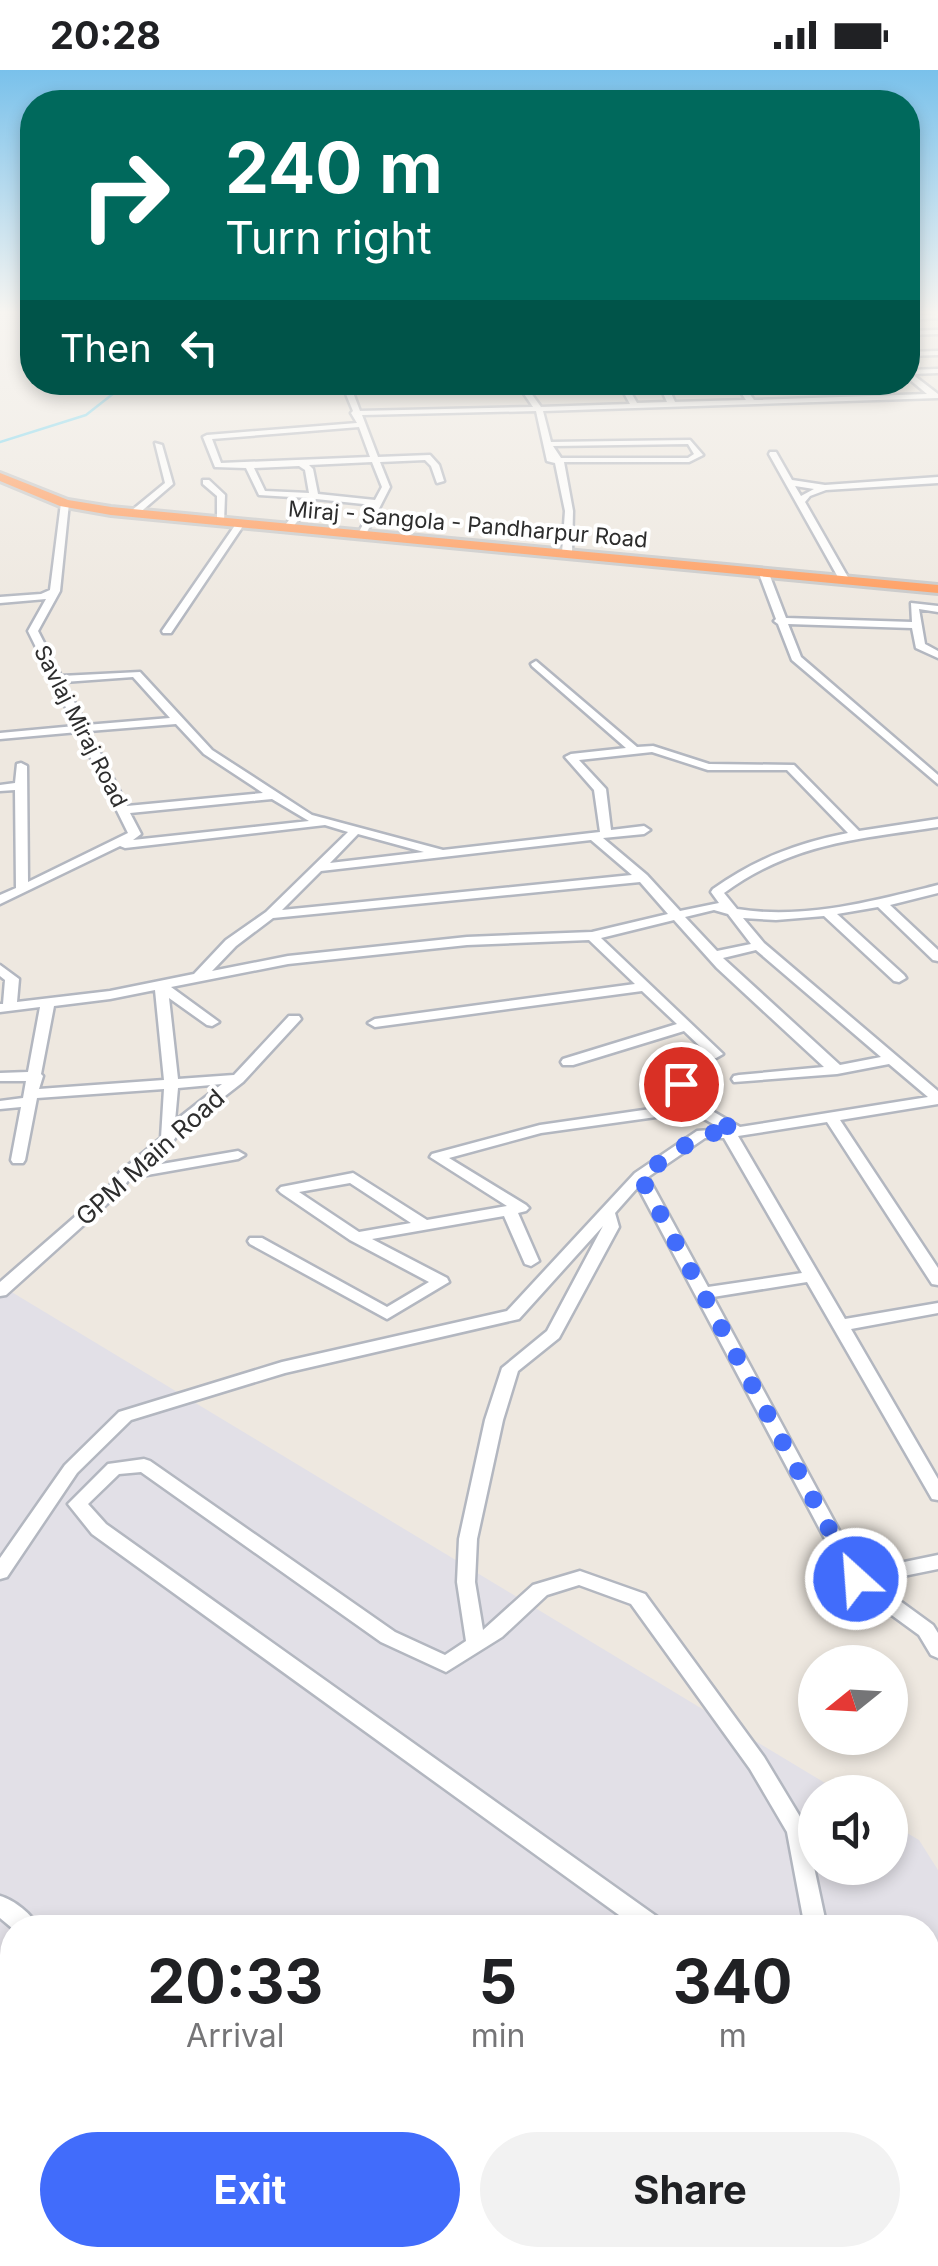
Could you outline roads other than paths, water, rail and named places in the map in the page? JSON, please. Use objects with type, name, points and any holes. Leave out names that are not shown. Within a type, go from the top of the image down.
[{"type":"highway","name":"Miraj - Sangola - Pandharpur Road","points":[[0,477],[64,503],[134,513],[938,588]]},
{"type":"street","points":[[357,416],[386,487],[362,534]]},
{"type":"street","points":[[541,416],[551,462],[689,460],[698,455],[690,442],[547,444]]},
{"type":"street","points":[[360,426],[207,438],[218,465],[427,457],[435,465],[440,481]]},
{"type":"street","points":[[134,513],[168,484],[158,444]]},
{"type":"street","points":[[773,454],[844,578]]},
{"type":"street","points":[[559,460],[570,512],[567,554]]},
{"type":"street","points":[[288,528],[314,496],[309,469],[300,462]]},
{"type":"street","points":[[249,466],[262,493],[379,503]]},
{"type":"street","points":[[789,482],[825,488],[938,480]]},
{"type":"street","points":[[206,482],[222,495],[221,521]]},
{"type":"street","points":[[800,502],[807,494],[825,488]]},
{"type":"street","name":"Savlaj Miraj Road","points":[[3,896],[136,834],[33,632],[54,591],[64,503]]},
{"type":"street","points":[[167,631],[242,523]]},
{"type":"street","points":[[763,571],[796,658],[938,782]]},
{"type":"street","points":[[0,600],[44,597],[54,591]]},
{"type":"street","points":[[938,609],[914,605],[920,646],[938,655]]},
{"type":"street","points":[[780,622],[915,626]]},
{"type":"street","points":[[536,664],[634,750]]},
{"type":"street","points":[[57,679],[136,674],[208,752],[308,817],[443,854]]},
{"type":"street","points":[[0,736],[179,720]]},
{"type":"street","points":[[837,1070],[714,956],[600,835],[600,790],[570,756],[653,748],[708,767],[790,767],[857,836]]},
{"type":"street","points":[[21,766],[22,889]]},
{"type":"street","points":[[0,788],[21,786]]},
{"type":"street","points":[[123,810],[274,795]]},
{"type":"street","points":[[112,845],[328,822]]},
{"type":"street","points":[[938,823],[819,841],[770,856],[745,868],[717,892],[759,946],[938,1099]]},
{"type":"street","points":[[197,978],[356,830]]},
{"type":"street","points":[[316,868],[644,830]]},
{"type":"street","points":[[270,914],[644,878]]},
{"type":"street","points":[[0,969],[12,978],[5,1007],[161,986],[288,960],[468,940],[592,936],[715,906],[732,913],[826,912],[938,889]]},
{"type":"street","points":[[881,903],[938,957]]},
{"type":"street","points":[[826,912],[899,978]]},
{"type":"street","points":[[592,936],[716,1054],[668,1061],[694,1107],[732,1132],[938,1494]]},
{"type":"street","points":[[714,956],[759,946]]},
{"type":"street","points":[[161,986],[212,1022]]},
{"type":"street","points":[[161,986],[171,1084],[166,1142]]},
{"type":"street","points":[[375,1023],[645,987]]},
{"type":"street","points":[[18,1160],[48,1002]]},
{"type":"street","name":"GPM Main Road","points":[[0,1290],[166,1142],[175,1128],[238,1079],[294,1019]]},
{"type":"street","points":[[568,1062],[686,1026]]},
{"type":"street","points":[[738,1080],[837,1070],[892,1059]]},
{"type":"street","points":[[0,1077],[36,1076]]},
{"type":"street","points":[[0,1105],[31,1098],[238,1079]]},
{"type":"street","points":[[0,1572],[70,1468],[125,1416],[282,1368],[514,1315],[640,1176],[702,1134],[938,1099]]},
{"type":"street","points":[[356,1236],[521,1208],[437,1156],[540,1129],[694,1107]]},
{"type":"street","points":[[831,1117],[938,1280]]},
{"type":"street","points":[[125,1175],[238,1154]]},
{"type":"street","points":[[640,1176],[856,1579],[926,1630],[938,1650]]},
{"type":"street","points":[[256,1241],[388,1314],[440,1282],[356,1236],[286,1190],[353,1178],[425,1224]]},
{"type":"street","points":[[510,1210],[531,1261]]},
{"type":"street","points":[[476,1644],[466,1582],[468,1539],[494,1420],[510,1368],[553,1334],[612,1227],[607,1212]]},
{"type":"street","points":[[918,1250],[938,1247]]},
{"type":"street","points":[[704,1294],[813,1276]]},
{"type":"street","points":[[841,1325],[938,1308]]},
{"type":"street","points":[[637,1915],[99,1530],[77,1504],[114,1468],[144,1466],[388,1638],[446,1664],[495,1632],[540,1590],[580,1578],[638,1599],[757,1763],[796,1830],[813,1915]]},
{"type":"street","points":[[856,1579],[938,1562]]},
{"type":"waterway","points":[[0,442],[81,416]]}]
